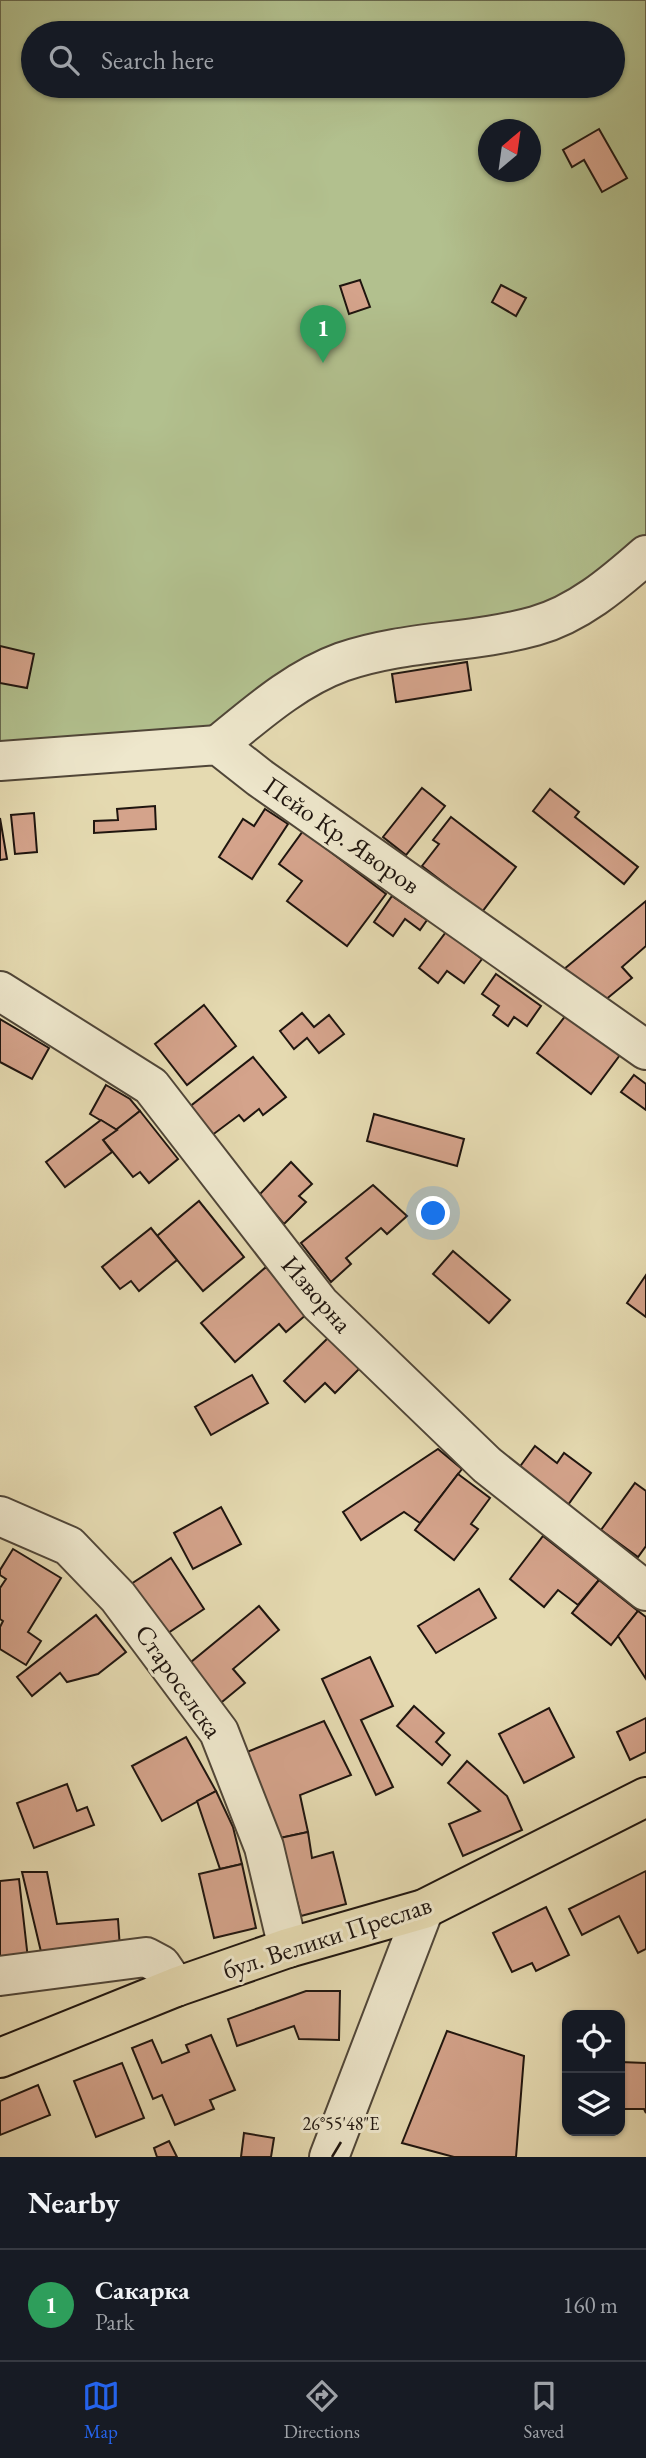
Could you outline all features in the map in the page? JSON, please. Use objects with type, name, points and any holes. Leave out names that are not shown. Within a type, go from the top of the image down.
[{"type":"main road","name":"бул. Велики Преслав","points":[[0,2058],[176,1987],[288,1948],[425,1909],[646,1797]]},
{"type":"street","points":[[0,761],[218,745],[291,688],[340,663],[401,645],[464,640],[537,626],[599,596],[646,555]]},
{"type":"street","name":"Пейо Кр. Яворов","points":[[218,745],[260,778],[646,1050]]},
{"type":"street","name":"Изворна","points":[[0,991],[151,1086],[320,1304],[487,1465],[644,1585]]},
{"type":"street","name":"Староселска","points":[[0,1516],[69,1546],[118,1597],[219,1731],[264,1847],[288,1948]]},
{"type":"street","points":[[329,2157],[425,1909]]},
{"type":"street","points":[[16,1975],[146,1957],[161,1965],[176,1987]]},
{"type":"green space","points":[[0,0],[646,0],[646,555],[599,596],[401,645],[218,745],[0,761]]},
{"type":"building","points":[[599,129],[627,178],[602,192],[584,160],[572,167],[563,150]]},
{"type":"building","points":[[360,280],[370,307],[349,314],[340,286]]},
{"type":"building","points":[[501,285],[526,298],[516,316],[492,302]]},
{"type":"building","points":[[0,646],[34,654],[27,688],[0,683]]},
{"type":"building","points":[[467,662],[471,690],[396,702],[392,674]]},
{"type":"building","points":[[422,788],[445,806],[406,855],[383,837]]},
{"type":"building","points":[[550,789],[579,812],[575,817],[638,867],[624,884],[533,811]]},
{"type":"building","points":[[155,806],[156,829],[94,833],[94,821],[118,820],[117,809]]},
{"type":"building","points":[[265,809],[288,824],[252,879],[219,857],[243,819],[254,826]]},
{"type":"building","points":[[34,813],[37,852],[15,854],[11,815]]},
{"type":"building","points":[[451,817],[516,867],[482,912],[422,866],[439,844],[433,840]]},
{"type":"building","points":[[0,818],[7,859],[0,860]]},
{"type":"building","points":[[303,831],[386,894],[347,946],[287,901],[302,881],[279,864]]},
{"type":"building","points":[[392,896],[427,920],[420,930],[405,919],[393,936],[374,922]]},
{"type":"building","points":[[646,901],[646,946],[622,967],[632,978],[604,1001],[563,970]]},
{"type":"building","points":[[446,932],[482,959],[464,983],[447,971],[438,983],[419,968]]},
{"type":"building","points":[[496,974],[541,1006],[527,1026],[514,1017],[508,1026],[493,1015],[499,1006],[482,994]]},
{"type":"building","points":[[204,1005],[236,1046],[187,1085],[155,1044]]},
{"type":"building","points":[[302,1013],[314,1027],[329,1015],[344,1034],[319,1053],[307,1038],[294,1049],[280,1031]]},
{"type":"building","points":[[566,1015],[620,1055],[591,1094],[537,1053]]},
{"type":"building","points":[[0,1019],[49,1048],[32,1079],[0,1062]]},
{"type":"building","points":[[253,1057],[286,1097],[263,1115],[259,1109],[244,1121],[239,1115],[211,1136],[188,1108]]},
{"type":"building","points":[[634,1075],[646,1084],[646,1110],[621,1092]]},
{"type":"building","points":[[106,1085],[130,1099],[140,1111],[117,1130],[90,1114]]},
{"type":"building","points":[[140,1111],[178,1159],[149,1183],[140,1172],[133,1177],[103,1140]]},
{"type":"building","points":[[374,1114],[464,1139],[457,1166],[367,1141]]},
{"type":"building","points":[[101,1120],[117,1130],[103,1140],[112,1152],[65,1187],[46,1162]]},
{"type":"building","points":[[291,1162],[312,1184],[299,1196],[306,1202],[284,1224],[259,1195]]},
{"type":"building","points":[[373,1185],[407,1216],[387,1234],[381,1228],[346,1258],[351,1264],[331,1282],[301,1243]]},
{"type":"building","points":[[199,1201],[244,1257],[203,1291],[157,1236]]},
{"type":"building","points":[[151,1228],[177,1260],[139,1291],[131,1281],[120,1289],[102,1267]]},
{"type":"building","points":[[453,1251],[510,1300],[489,1323],[433,1274]]},
{"type":"building","points":[[266,1267],[307,1314],[286,1332],[279,1324],[235,1362],[201,1323]]},
{"type":"building","points":[[646,1275],[646,1317],[627,1303]]},
{"type":"building","points":[[329,1337],[360,1368],[335,1393],[325,1383],[305,1402],[284,1381]]},
{"type":"building","points":[[252,1375],[268,1403],[211,1435],[195,1407]]},
{"type":"building","points":[[535,1446],[557,1463],[564,1453],[591,1473],[565,1509],[516,1472]]},
{"type":"building","points":[[438,1449],[462,1469],[420,1523],[404,1512],[361,1540],[343,1512]]},
{"type":"building","points":[[458,1474],[490,1498],[471,1524],[478,1529],[454,1560],[415,1530]]},
{"type":"building","points":[[635,1483],[646,1491],[646,1546],[638,1557],[601,1530]]},
{"type":"building","points":[[221,1507],[241,1544],[193,1569],[174,1533]]},
{"type":"building","points":[[543,1536],[599,1580],[578,1605],[558,1590],[544,1607],[510,1579]]},
{"type":"building","points":[[13,1549],[61,1578],[28,1632],[41,1641],[26,1665],[0,1649],[0,1627],[3,1621],[0,1619],[0,1588],[6,1579],[0,1575],[0,1570]]},
{"type":"building","points":[[171,1558],[204,1609],[165,1635],[131,1584]]},
{"type":"building","points":[[599,1580],[638,1611],[611,1645],[572,1613]]},
{"type":"building","points":[[479,1589],[496,1618],[436,1653],[418,1626]]},
{"type":"building","points":[[259,1606],[279,1630],[233,1669],[245,1683],[217,1706],[185,1667]]},
{"type":"building","points":[[638,1611],[646,1617],[646,1679],[618,1636]]},
{"type":"building","points":[[96,1615],[126,1652],[98,1674],[67,1682],[60,1673],[32,1696],[17,1677]]},
{"type":"building","points":[[370,1657],[393,1706],[361,1720],[393,1787],[376,1795],[322,1679]]},
{"type":"building","points":[[414,1706],[444,1733],[436,1742],[450,1755],[442,1765],[397,1726]]},
{"type":"building","points":[[549,1708],[574,1757],[524,1783],[499,1734]]},
{"type":"building","points":[[646,1718],[646,1752],[630,1760],[617,1732]]},
{"type":"building","points":[[324,1721],[351,1775],[300,1795],[308,1832],[280,1838],[247,1752]]},
{"type":"building","points":[[186,1737],[216,1791],[162,1821],[132,1766]]},
{"type":"building","points":[[467,1761],[507,1796],[522,1830],[463,1856],[449,1824],[480,1811],[448,1783]]},
{"type":"building","points":[[67,1784],[77,1811],[87,1807],[94,1825],[34,1848],[17,1803]]},
{"type":"building","points":[[216,1791],[233,1827],[242,1864],[220,1869],[197,1801]]},
{"type":"building","points":[[308,1832],[312,1858],[333,1852],[346,1904],[301,1916],[280,1838]]},
{"type":"building","points":[[242,1864],[256,1928],[214,1938],[199,1874]]},
{"type":"building","points":[[646,1871],[646,1949],[638,1953],[619,1916],[582,1935],[569,1909]]},
{"type":"building","points":[[22,1872],[47,1872],[57,1924],[118,1919],[120,1949],[42,1956]]},
{"type":"building","points":[[19,1879],[28,1959],[0,1960],[0,1881]]},
{"type":"building","points":[[546,1907],[569,1955],[536,1971],[532,1963],[512,1972],[493,1933]]},
{"type":"building","points":[[306,1991],[340,1991],[339,2040],[299,2039],[294,2026],[237,2046],[228,2019]]},
{"type":"building","points":[[447,2031],[524,2056],[516,2157],[454,2157],[402,2143]]},
{"type":"building","points":[[211,2035],[235,2090],[210,2100],[214,2109],[175,2125],[162,2095],[153,2099],[132,2048],[152,2040],[162,2063],[189,2052],[186,2045]]},
{"type":"building","points":[[625,2062],[646,2063],[646,2113],[644,2109],[625,2109]]},
{"type":"building","points":[[122,2063],[144,2118],[96,2137],[74,2081]]},
{"type":"building","points":[[38,2085],[50,2115],[0,2135],[0,2101]]},
{"type":"building","points":[[244,2133],[274,2138],[271,2157],[241,2157]]},
{"type":"building","points":[[169,2141],[177,2157],[157,2157],[154,2148]]},
{"type":"place","name":"Сакарка","points":[[323,363]]}]
